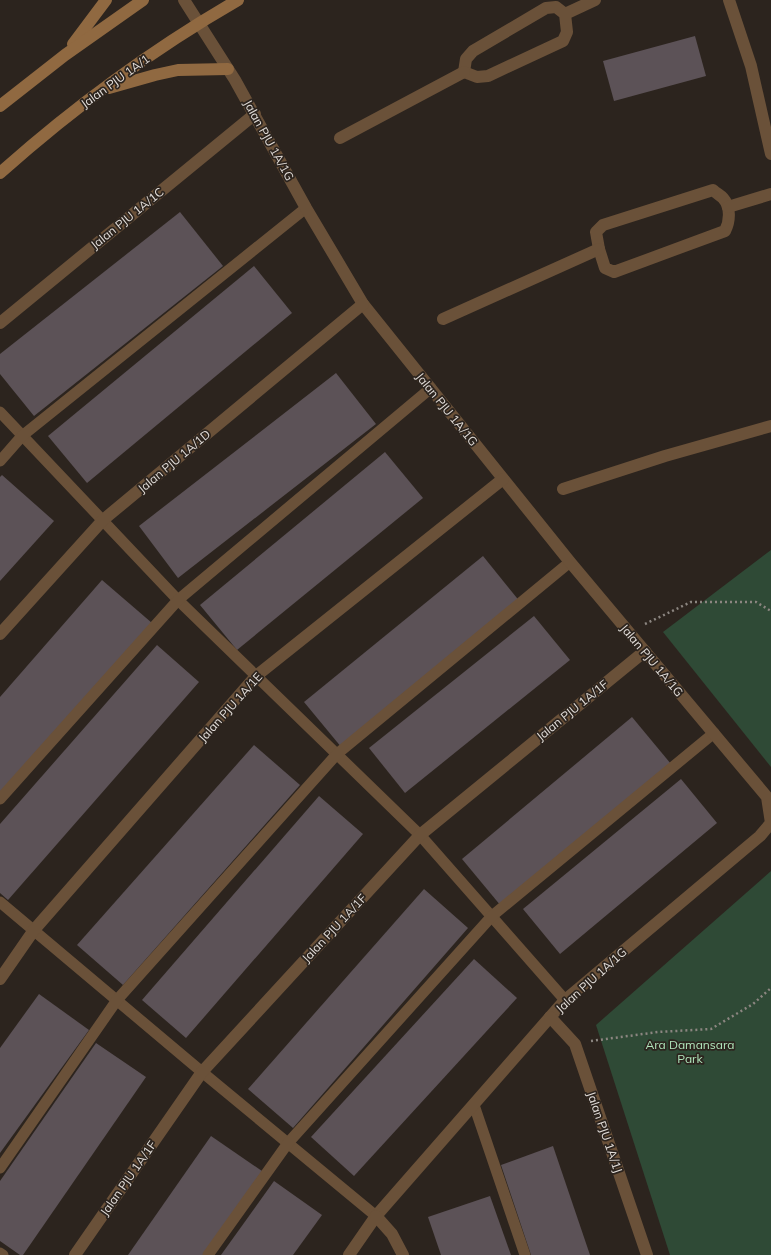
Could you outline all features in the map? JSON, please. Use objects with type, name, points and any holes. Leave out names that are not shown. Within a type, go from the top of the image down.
[{"type":"main road","points":[[65,55],[106,0]]},
{"type":"main road","points":[[0,106],[65,55],[143,0]]},
{"type":"main road","name":"Jalan PJU 1A/1","points":[[0,173],[98,92],[199,23],[238,0]]},
{"type":"main road","points":[[98,92],[155,75],[178,70],[228,69]]},
{"type":"street","name":"Jalan PJU 1A/1G","points":[[184,0],[255,114],[306,208],[363,304],[570,562],[767,797],[771,822],[760,836],[565,1000],[376,1216],[348,1255]]},
{"type":"street","points":[[565,14],[595,0]]},
{"type":"street","points":[[729,0],[751,66],[771,154]]},
{"type":"street","points":[[340,138],[464,72],[477,77],[488,76],[563,41],[567,32],[565,14],[556,7],[546,8],[473,51],[466,59],[464,72]]},
{"type":"street","name":"Jalan PJU 1A/1C","points":[[0,323],[255,114]]},
{"type":"street","points":[[712,190],[723,198],[728,207],[729,224],[725,231],[614,272],[605,268],[599,249],[596,232],[602,225],[712,190]]},
{"type":"street","points":[[728,207],[771,194]]},
{"type":"street","points":[[443,320],[599,249]]},
{"type":"street","name":"Jalan PJU 1A/1D","points":[[0,634],[102,520],[363,304]]},
{"type":"street","points":[[563,489],[665,456],[771,426]]},
{"type":"street","name":"Jalan PJU 1A/1E","points":[[0,979],[34,930],[256,676],[503,479]]},
{"type":"street","name":"Jalan PJU 1A/1F","points":[[75,1255],[202,1072],[420,835],[645,651]]},
{"type":"street","name":"Jalan PJU 1A/1J","points":[[550,1017],[575,1044],[647,1255]]},
{"type":"street","points":[[376,1216],[392,1234],[403,1255]]},
{"type":"lane","points":[[0,461],[22,436],[306,208]]},
{"type":"lane","points":[[0,799],[178,600],[431,388]]},
{"type":"lane","points":[[0,412],[178,600],[420,835],[565,1000]]},
{"type":"lane","points":[[0,1168],[117,1000],[337,754],[570,562]]},
{"type":"lane","points":[[208,1255],[288,1144],[492,916],[714,733]]},
{"type":"lane","points":[[0,902],[376,1216]]},
{"type":"lane","points":[[474,1104],[525,1255]]},
{"type":"path","points":[[629,632],[691,602],[756,602],[771,611]]},
{"type":"path","points":[[575,1044],[658,1032],[711,1029],[753,1004],[771,988]]},
{"type":"green space","points":[[771,550],[771,767],[663,632]]},
{"type":"green space","name":"Ara Damansara Park","points":[[771,871],[771,1255],[670,1255],[596,1025]]},
{"type":"building","points":[[695,36],[706,76],[614,101],[603,61]]},
{"type":"building","points":[[180,212],[223,266],[34,416],[0,374],[0,354]]},
{"type":"building","points":[[254,266],[292,313],[87,483],[48,436]]},
{"type":"building","points":[[336,373],[376,424],[178,578],[139,526]]},
{"type":"building","points":[[385,452],[423,498],[237,650],[200,605]]},
{"type":"building","points":[[2,475],[54,521],[0,581],[0,477]]},
{"type":"building","points":[[483,556],[521,603],[342,748],[304,702]]},
{"type":"building","points":[[102,580],[152,623],[0,797],[0,697]]},
{"type":"building","points":[[534,616],[570,660],[405,793],[369,748]]},
{"type":"building","points":[[157,645],[199,682],[8,900],[0,893],[0,824]]},
{"type":"building","points":[[632,717],[671,764],[501,906],[462,859]]},
{"type":"building","points":[[254,745],[300,785],[123,985],[77,945]]},
{"type":"building","points":[[681,779],[717,823],[560,954],[523,909]]},
{"type":"building","points":[[319,796],[363,834],[186,1038],[142,1000]]},
{"type":"building","points":[[424,889],[468,928],[293,1128],[248,1089]]},
{"type":"building","points":[[474,959],[517,998],[354,1176],[311,1137]]},
{"type":"building","points":[[39,994],[89,1030],[0,1153],[0,1048]]},
{"type":"building","points":[[96,1043],[146,1077],[23,1255],[20,1255],[0,1241],[0,1181]]},
{"type":"building","points":[[211,1136],[262,1171],[203,1255],[128,1255]]},
{"type":"building","points":[[553,1146],[590,1255],[531,1255],[501,1165]]},
{"type":"building","points":[[274,1181],[322,1215],[293,1255],[221,1255]]},
{"type":"building","points":[[490,1196],[511,1255],[441,1255],[428,1217]]}]
